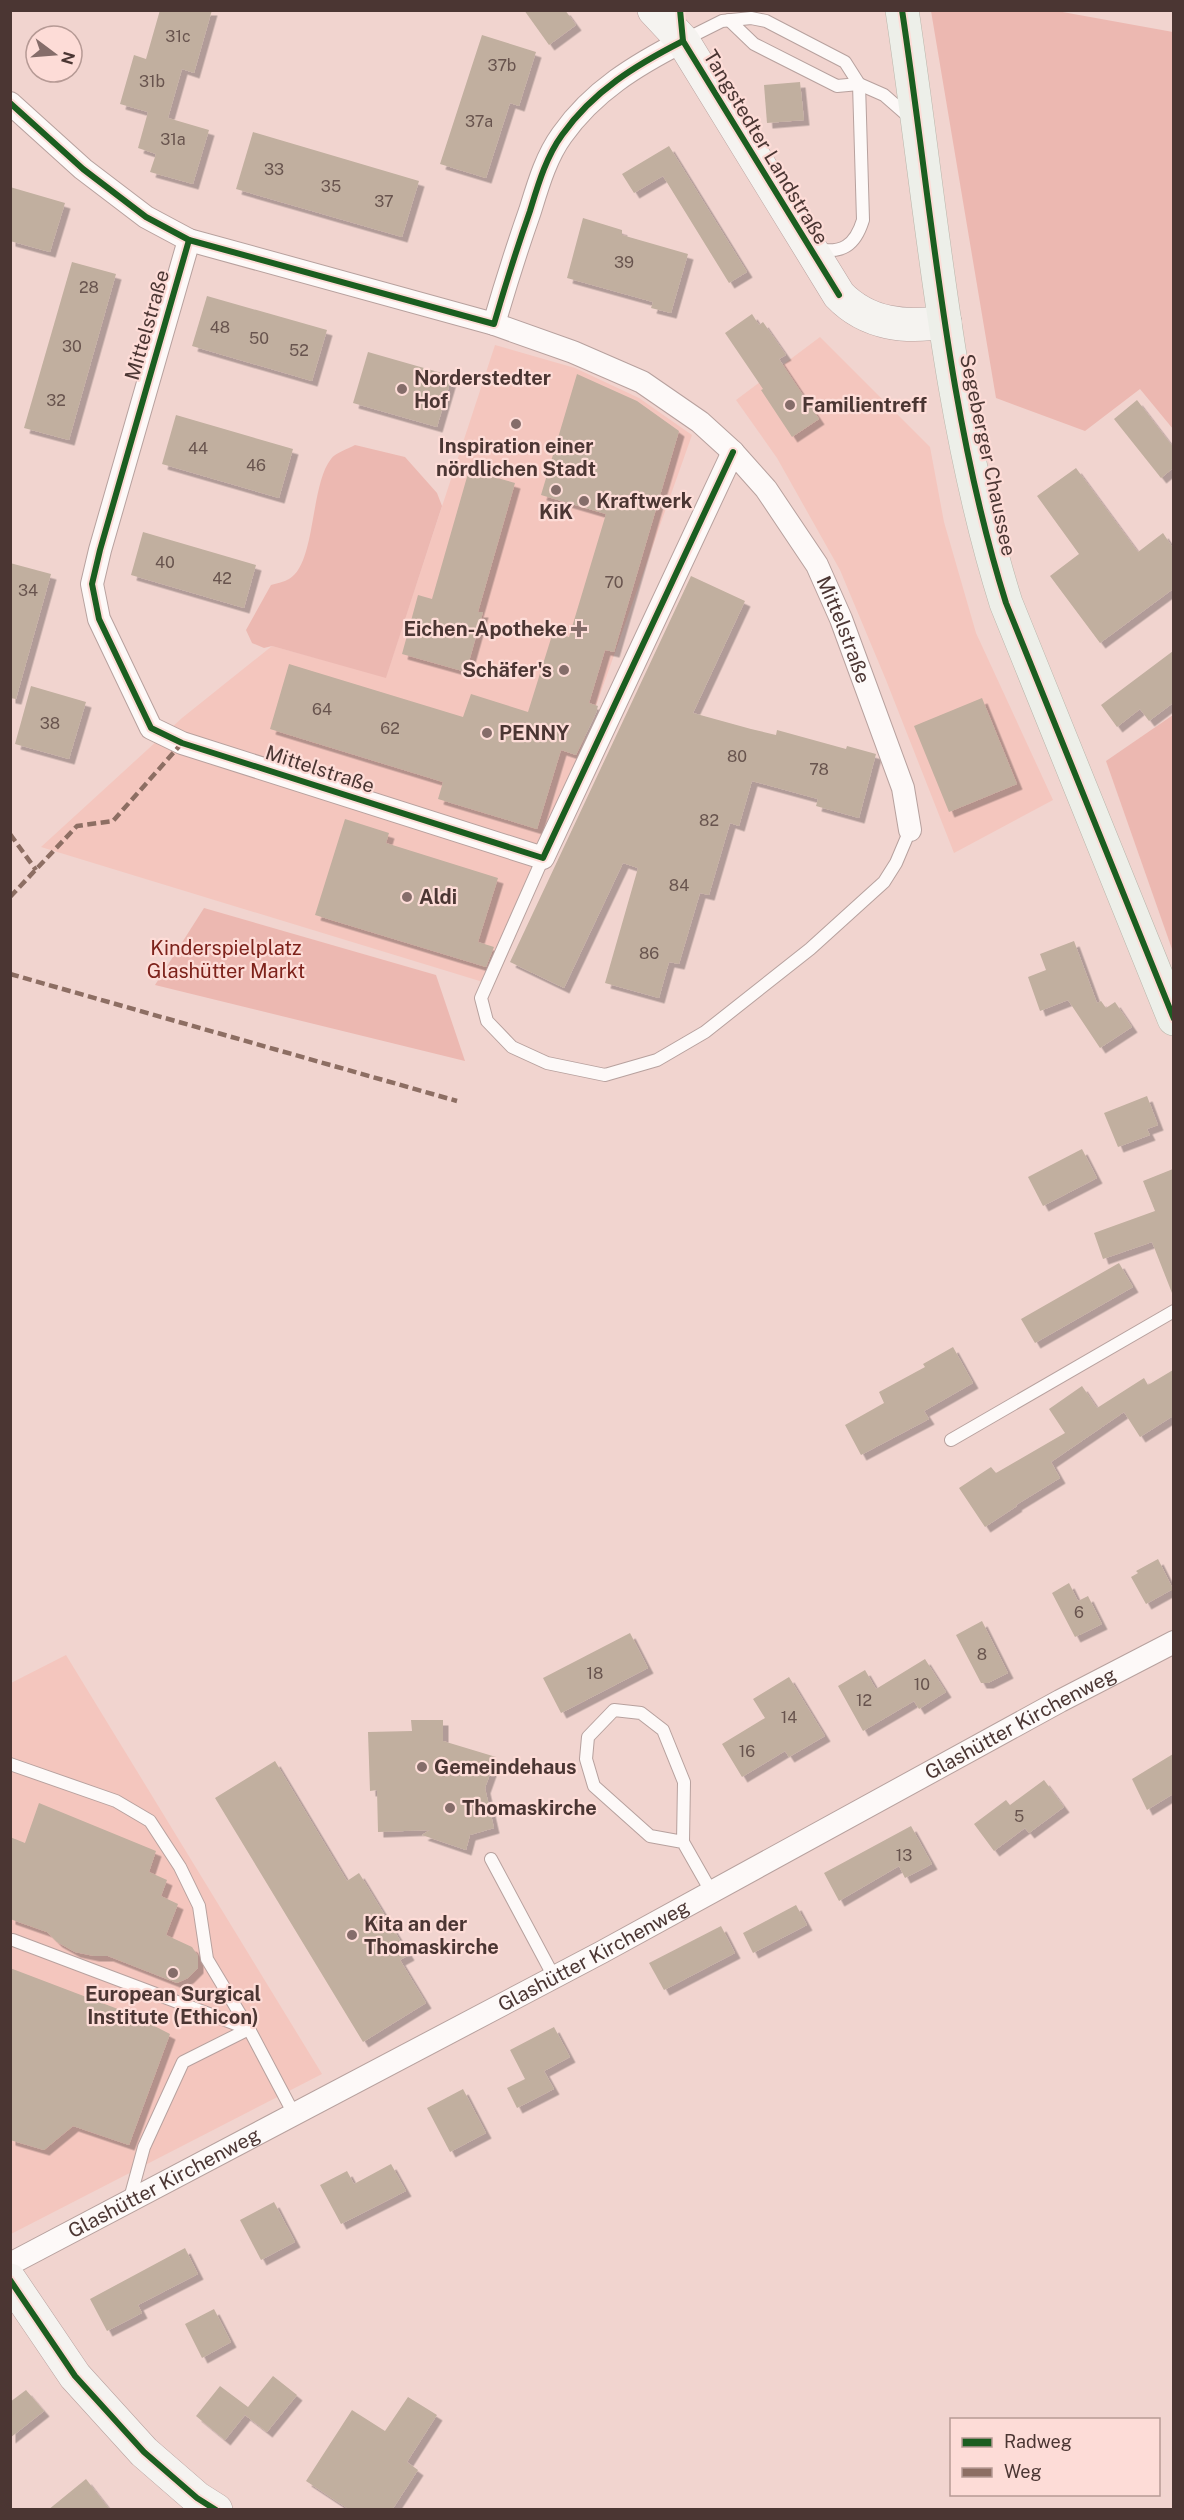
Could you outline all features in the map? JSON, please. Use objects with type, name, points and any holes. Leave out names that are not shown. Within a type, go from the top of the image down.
[{"type":"main road","name":"Segeberger Chaussee","points":[[902,10],[945,322],[975,492],[989,550],[1006,603],[1173,1019]]},
{"type":"street","name":"Tangstedter Landstraße","points":[[654,10],[681,26],[838,295],[850,307],[889,323],[917,326],[945,322]]},
{"type":"street","points":[[494,324],[537,189],[561,136],[578,114],[681,26]]},
{"type":"street","name":"Mittelstraße","points":[[10,103],[83,169],[146,217],[189,240],[494,324],[573,352],[642,382],[664,395],[699,422],[732,452],[766,489],[817,565],[841,619],[903,788],[909,830]]},
{"type":"street","name":"Mittelstraße","points":[[189,240],[92,584],[99,619],[151,728],[182,743],[543,858]]},
{"type":"street","points":[[543,858],[732,452]]},
{"type":"street","name":"Glashütter Kirchenweg","points":[[10,2264],[295,2116],[712,1893],[1060,1701],[1173,1642]]},
{"type":"street","points":[[10,2280],[82,2385],[144,2452],[197,2498],[216,2510]]},
{"type":"lane","points":[[681,26],[751,18],[766,21],[845,62],[859,84],[863,220],[858,235],[849,245],[827,251],[808,247]]},
{"type":"lane","points":[[729,20],[754,44],[837,86],[859,84],[884,94],[901,107],[919,128]]},
{"type":"lane","points":[[543,858],[481,998],[487,1021],[512,1047],[547,1063],[605,1075],[657,1060],[705,1032],[810,948],[884,882],[896,863],[909,830]]},
{"type":"lane","points":[[951,1440],[1173,1311]]},
{"type":"lane","points":[[683,1842],[650,1836],[594,1786],[586,1759],[588,1737],[614,1710],[641,1713],[663,1730],[684,1782],[683,1842],[712,1893]]},
{"type":"lane","points":[[10,1764],[116,1801],[150,1821],[180,1867],[200,1906],[207,1959],[249,2030],[295,2116]]},
{"type":"lane","points":[[492,1859],[554,1977]]},
{"type":"lane","points":[[13,1940],[249,2030]]},
{"type":"lane","points":[[128,2203],[144,2147],[183,2062],[249,2030]]},
{"type":"shaded area","points":[[820,337],[930,447],[944,522],[976,633],[1053,800],[954,853],[840,570],[777,458],[736,400]]},
{"type":"shaded area","points":[[495,345],[575,368],[639,398],[692,435],[579,754],[483,982],[41,847],[182,718],[272,646],[386,677]]},
{"type":"shaded area","points":[[66,1655],[322,2074],[11,2234],[11,1683]]},
{"type":"green space","points":[[931,11],[1057,11],[1173,32],[1173,429],[1140,389],[1085,431],[996,398]]},
{"type":"green space","points":[[355,445],[405,457],[437,493],[442,506],[386,678],[272,646],[264,648],[252,643],[246,630],[271,585],[289,579],[298,571],[309,541],[324,471],[333,457]]},
{"type":"green space","points":[[1173,715],[1173,952],[1106,761]]},
{"type":"green space","name":"Kinderspielplatz Glashütter Markt","points":[[204,908],[436,975],[465,1061],[155,985]]},
{"type":"building","points":[[160,10],[212,10],[194,73],[182,69],[168,118],[209,130],[193,184],[150,172],[156,154],[138,148],[148,112],[120,104],[134,55],[146,59]]},
{"type":"building","points":[[524,10],[565,10],[576,25],[549,45]]},
{"type":"building","points":[[482,35],[536,52],[519,106],[510,103],[486,178],[440,164]]},
{"type":"building","points":[[800,82],[804,120],[767,123],[764,85]]},
{"type":"building","points":[[253,132],[419,181],[402,237],[236,189]]},
{"type":"building","points":[[669,146],[747,272],[729,283],[663,176],[634,193],[622,174]]},
{"type":"building","points":[[10,187],[65,203],[50,252],[10,241]]},
{"type":"building","points":[[583,218],[622,230],[622,235],[688,254],[671,313],[651,308],[653,302],[567,278]]},
{"type":"building","points":[[72,262],[116,274],[69,440],[24,428]]},
{"type":"building","points":[[207,296],[327,330],[312,381],[192,346]]},
{"type":"building","points":[[752,314],[759,325],[763,322],[786,355],[779,359],[819,419],[792,437],[725,333]]},
{"type":"building","name":"Norderstedter Hof","points":[[368,352],[452,376],[437,427],[353,403]]},
{"type":"building","points":[[577,374],[637,401],[679,431],[614,652],[605,650],[589,703],[598,706],[596,713],[576,755],[561,750],[537,829],[438,799],[443,782],[270,729],[289,664],[463,717],[471,694],[528,712],[553,632],[569,637],[606,514],[541,495]]},
{"type":"building","points":[[1137,400],[1173,447],[1173,468],[1161,478],[1114,419]]},
{"type":"building","points":[[176,415],[293,449],[279,498],[162,464]]},
{"type":"building","points":[[1076,468],[1138,552],[1163,533],[1173,548],[1173,589],[1100,643],[1050,576],[1079,554],[1037,496]]},
{"type":"building","points":[[469,470],[515,483],[478,612],[483,612],[466,672],[402,654],[418,595],[432,599]]},
{"type":"building","points":[[143,532],[256,565],[244,608],[131,575]]},
{"type":"building","points":[[10,563],[51,574],[16,699],[10,698]]},
{"type":"building","points":[[691,576],[745,601],[693,713],[776,735],[777,730],[846,749],[847,746],[876,754],[859,818],[816,806],[818,799],[752,781],[739,826],[730,823],[709,895],[700,893],[679,964],[669,962],[659,998],[605,983],[638,868],[623,863],[564,988],[510,962]]},
{"type":"building","points":[[1173,651],[1173,703],[1149,721],[1140,709],[1117,727],[1101,705]]},
{"type":"building","points":[[31,686],[86,702],[69,759],[15,744]]},
{"type":"building","points":[[982,698],[1017,784],[949,812],[914,726]]},
{"type":"building","name":"Aldi","points":[[345,819],[389,833],[386,843],[498,878],[478,942],[494,947],[486,967],[315,915]]},
{"type":"building","points":[[1074,941],[1097,1003],[1101,1001],[1106,1008],[1115,1002],[1132,1027],[1100,1048],[1068,1000],[1040,1011],[1028,977],[1046,970],[1040,954]]},
{"type":"building","points":[[1147,1096],[1158,1125],[1147,1129],[1150,1135],[1118,1147],[1104,1113]]},
{"type":"building","points":[[1082,1149],[1097,1178],[1043,1206],[1028,1177]]},
{"type":"building","points":[[1173,1169],[1172,1293],[1152,1242],[1103,1259],[1094,1233],[1155,1211],[1143,1181]]},
{"type":"building","points":[[1119,1263],[1133,1287],[1035,1343],[1021,1319]]},
{"type":"building","points":[[953,1347],[973,1383],[924,1411],[929,1419],[861,1455],[845,1425],[884,1403],[879,1392],[925,1367],[923,1364]]},
{"type":"building","points":[[1173,1370],[1173,1416],[1140,1437],[1124,1412],[1051,1462],[1060,1478],[985,1527],[959,1488],[991,1467],[996,1473],[1065,1433],[1049,1409],[1082,1386],[1097,1408],[1144,1378],[1148,1385]]},
{"type":"building","points":[[1158,1559],[1173,1589],[1146,1604],[1131,1577],[1138,1573],[1136,1571]]},
{"type":"building","points":[[1069,1583],[1078,1601],[1088,1596],[1102,1624],[1075,1637],[1052,1593]]},
{"type":"building","points":[[982,1621],[1008,1673],[988,1683],[981,1683],[956,1635]]},
{"type":"building","points":[[630,1633],[648,1668],[561,1713],[543,1678]]},
{"type":"building","points":[[925,1659],[946,1692],[919,1709],[914,1701],[863,1731],[838,1686],[865,1670],[876,1689]]},
{"type":"building","points":[[789,1677],[825,1736],[789,1757],[785,1751],[742,1777],[722,1744],[765,1718],[753,1699]]},
{"type":"building","points":[[411,1720],[443,1720],[443,1741],[496,1757],[485,1788],[494,1828],[470,1835],[466,1850],[422,1835],[430,1830],[378,1832],[377,1790],[370,1791],[368,1732],[412,1731]]},
{"type":"building","points":[[1173,1754],[1173,1794],[1147,1810],[1132,1779]]},
{"type":"building","points":[[275,1761],[347,1881],[359,1873],[364,1881],[409,1955],[400,1960],[426,2003],[363,2042],[215,1798]]},
{"type":"building","points":[[1044,1780],[1064,1807],[1029,1833],[1025,1828],[994,1851],[974,1824],[1006,1800],[1010,1805]]},
{"type":"building","points":[[39,1803],[156,1851],[149,1872],[167,1880],[161,1896],[178,1904],[166,1935],[192,1947],[198,1956],[198,1968],[188,1978],[177,1983],[108,1956],[75,1952],[57,1942],[47,1932],[10,1919],[10,1837],[25,1843]]},
{"type":"building","points":[[911,1826],[932,1864],[905,1878],[899,1866],[839,1901],[824,1873]]},
{"type":"building","points":[[796,1905],[807,1925],[753,1953],[743,1933]]},
{"type":"building","points":[[721,1926],[735,1953],[664,1990],[649,1963]]},
{"type":"building","points":[[10,1968],[131,2014],[170,2034],[129,2145],[73,2126],[44,2150],[10,2140]]},
{"type":"building","points":[[554,2027],[570,2057],[544,2071],[554,2089],[517,2108],[507,2088],[525,2079],[510,2050]]},
{"type":"building","points":[[463,2089],[486,2133],[450,2152],[427,2108]]},
{"type":"building","points":[[391,2164],[406,2191],[341,2224],[320,2185],[347,2171],[354,2184]]},
{"type":"building","points":[[274,2202],[295,2242],[261,2260],[240,2220]]},
{"type":"building","points":[[185,2248],[198,2274],[138,2305],[142,2313],[107,2331],[90,2299]]},
{"type":"building","points":[[214,2309],[231,2342],[202,2358],[185,2324]]},
{"type":"building","points":[[273,2376],[297,2395],[267,2432],[245,2415],[225,2440],[196,2416],[220,2386],[248,2407]]},
{"type":"building","points":[[26,2390],[44,2411],[10,2438],[10,2402]]},
{"type":"building","points":[[408,2397],[437,2415],[407,2462],[418,2470],[392,2510],[350,2510],[306,2481],[352,2410],[385,2431]]},
{"type":"building","points":[[86,2479],[110,2510],[48,2510]]},
{"type":"marked path","points":[[10,897],[77,826],[113,821],[182,743]]},
{"type":"marked path","points":[[10,834],[36,870]]},
{"type":"marked path","points":[[10,974],[457,1101]]},
{"type":"cycle path","points":[[680,10],[683,41],[839,295]]},
{"type":"cycle path","points":[[902,10],[955,384],[986,531],[1006,603],[1174,1019]]},
{"type":"cycle path","points":[[10,103],[83,169],[146,217],[189,240],[494,324],[539,181],[551,152],[562,135],[587,105],[617,80],[683,41]]},
{"type":"cycle path","points":[[189,240],[92,584],[99,619],[151,728],[182,743],[543,858],[733,452]]},
{"type":"cycle path","points":[[10,2280],[75,2376],[144,2452],[197,2498],[216,2510]]},
{"type":"place","name":"Norderstedter Hof","points":[[402,389]]},
{"type":"place","name":"Familientreff","points":[[790,405]]},
{"type":"place","name":"Inspiration einer nördlichen Stadt","points":[[516,424]]},
{"type":"place","name":"KiK","points":[[556,490]]},
{"type":"place","name":"Kraftwerk","points":[[584,501]]},
{"type":"place","name":"Eichen-Apotheke","points":[[579,629]]},
{"type":"place","name":"Schäfer's","points":[[564,670]]},
{"type":"place","name":"PENNY","points":[[487,733]]},
{"type":"place","name":"Aldi","points":[[407,897]]},
{"type":"place","name":"Gemeindehaus","points":[[422,1767]]},
{"type":"place","name":"Thomaskirche","points":[[450,1808]]},
{"type":"place","name":"Kita an der Thomaskirche","points":[[352,1935]]},
{"type":"place","name":"European Surgical Institute (Ethicon)","points":[[173,1973]]}]
